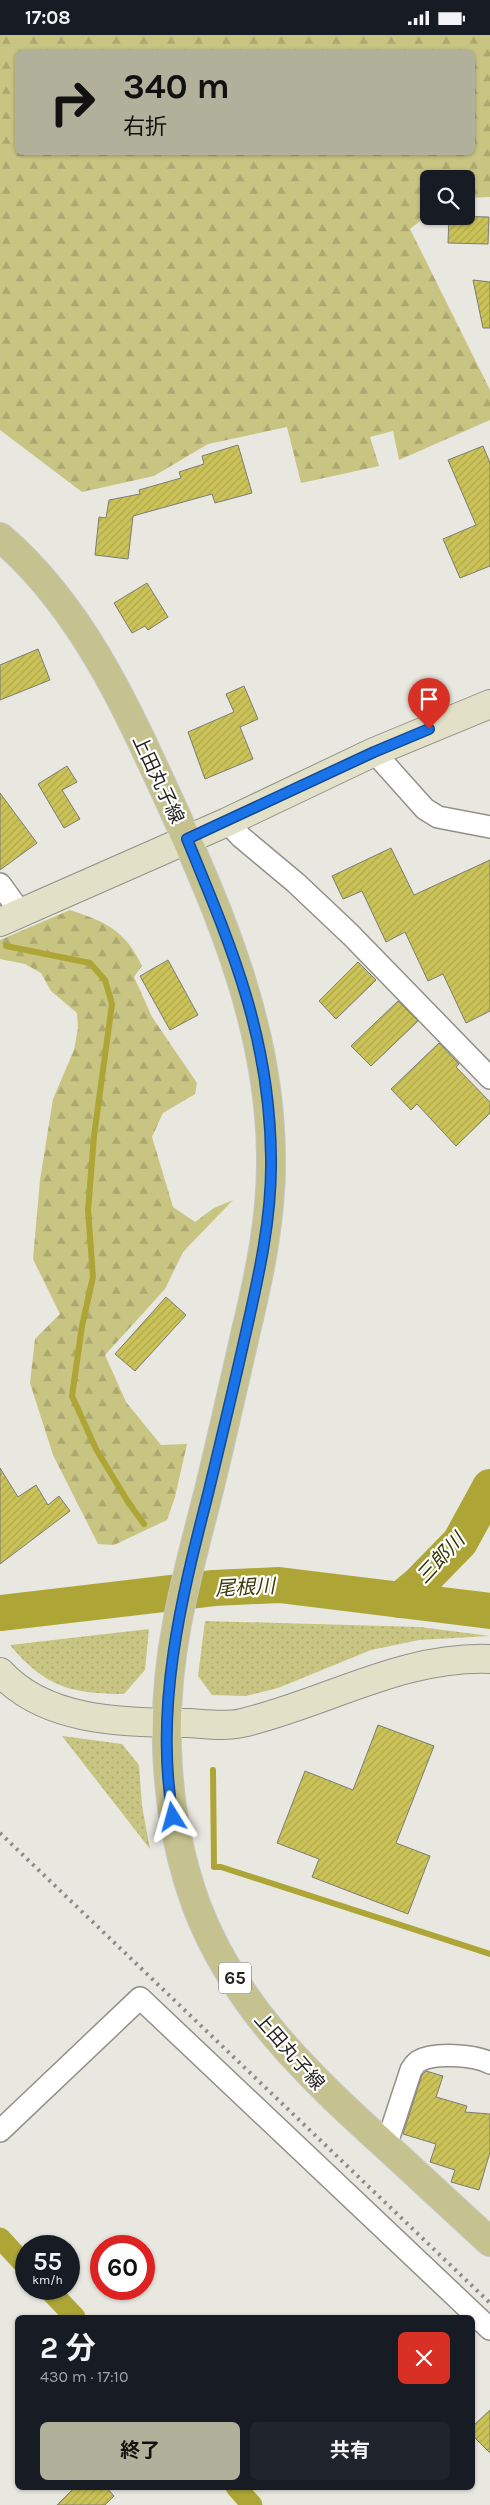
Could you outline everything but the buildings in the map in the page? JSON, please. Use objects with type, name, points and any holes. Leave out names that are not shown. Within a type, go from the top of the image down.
[{"type":"main road","name":"上田丸子線","points":[[0,537],[35,569],[81,630],[128,714],[187,839],[236,958],[253,1015],[265,1075],[271,1159],[260,1271],[194,1546],[172,1651],[168,1723],[168,1780],[176,1831],[189,1882],[211,1937],[251,2005],[270,2031],[334,2099],[490,2242]]},
{"type":"street","points":[[0,884],[10,917],[227,822],[374,752],[490,704]]},
{"type":"street","points":[[374,752],[412,796],[430,812],[438,817],[490,827]]},
{"type":"street","points":[[227,822],[351,935],[490,1079]]},
{"type":"street","points":[[0,1672],[29,1695],[66,1711],[97,1717],[168,1723],[239,1724],[299,1706],[386,1674],[417,1665],[455,1659],[490,1659]]},
{"type":"street","points":[[0,2131],[140,1998],[490,2329]]},
{"type":"street","points":[[386,2146],[411,2070],[419,2061],[443,2056],[469,2056],[490,2063]]},
{"type":"green space","points":[[0,35],[490,35],[490,197],[475,198],[475,170],[420,170],[420,221],[410,229],[490,390],[490,420],[399,460],[393,431],[370,437],[379,466],[301,483],[287,427],[208,444],[154,476],[82,492],[0,430]]},
{"type":"green space","points":[[70,910],[104,923],[129,944],[142,966],[134,977],[152,1017],[197,1083],[195,1094],[163,1113],[152,1137],[173,1207],[195,1222],[214,1208],[233,1200],[183,1252],[165,1289],[105,1355],[126,1402],[161,1445],[187,1444],[175,1497],[167,1520],[114,1545],[98,1544],[53,1455],[30,1383],[35,1339],[60,1314],[33,1259],[40,1180],[53,1099],[74,1050],[78,1028],[77,1013],[51,991],[41,973],[25,964],[0,959],[0,940]]},
{"type":"green space","points":[[205,1621],[420,1627],[490,1636],[419,1640],[371,1650],[278,1688],[246,1696],[212,1695],[198,1676]]},
{"type":"green space","points":[[149,1629],[145,1670],[124,1694],[105,1694],[74,1690],[60,1685],[47,1679],[35,1670],[10,1645]]},
{"type":"green space","points":[[62,1736],[122,1744],[139,1765],[142,1806],[150,1849]]},
{"type":"waterway","points":[[6,946],[90,963],[105,980],[112,1004],[94,1136],[88,1210],[93,1277],[82,1326],[72,1396],[96,1449],[128,1502],[144,1524]]},
{"type":"waterway","name":"三郎川","points":[[400,1600],[419,1584],[460,1542],[490,1487]]},
{"type":"waterway","name":"尾根川","points":[[0,1613],[214,1588],[279,1585],[490,1611]]},
{"type":"waterway","points":[[213,1770],[214,1867],[221,1867],[490,1954]]},
{"type":"waterway","points":[[0,2238],[15,2254]]},
{"type":"waterway","points":[[59,2300],[73,2315]]},
{"type":"waterway","points":[[239,2490],[252,2505]]},
{"type":"railway","points":[[0,1833],[490,2303]]},
{"type":"route","points":[[173,1817],[167,1758],[172,1651],[194,1546],[228,1415],[260,1271],[266,1231],[271,1159],[265,1075],[253,1015],[236,958],[187,839],[374,752],[429,729]]}]
